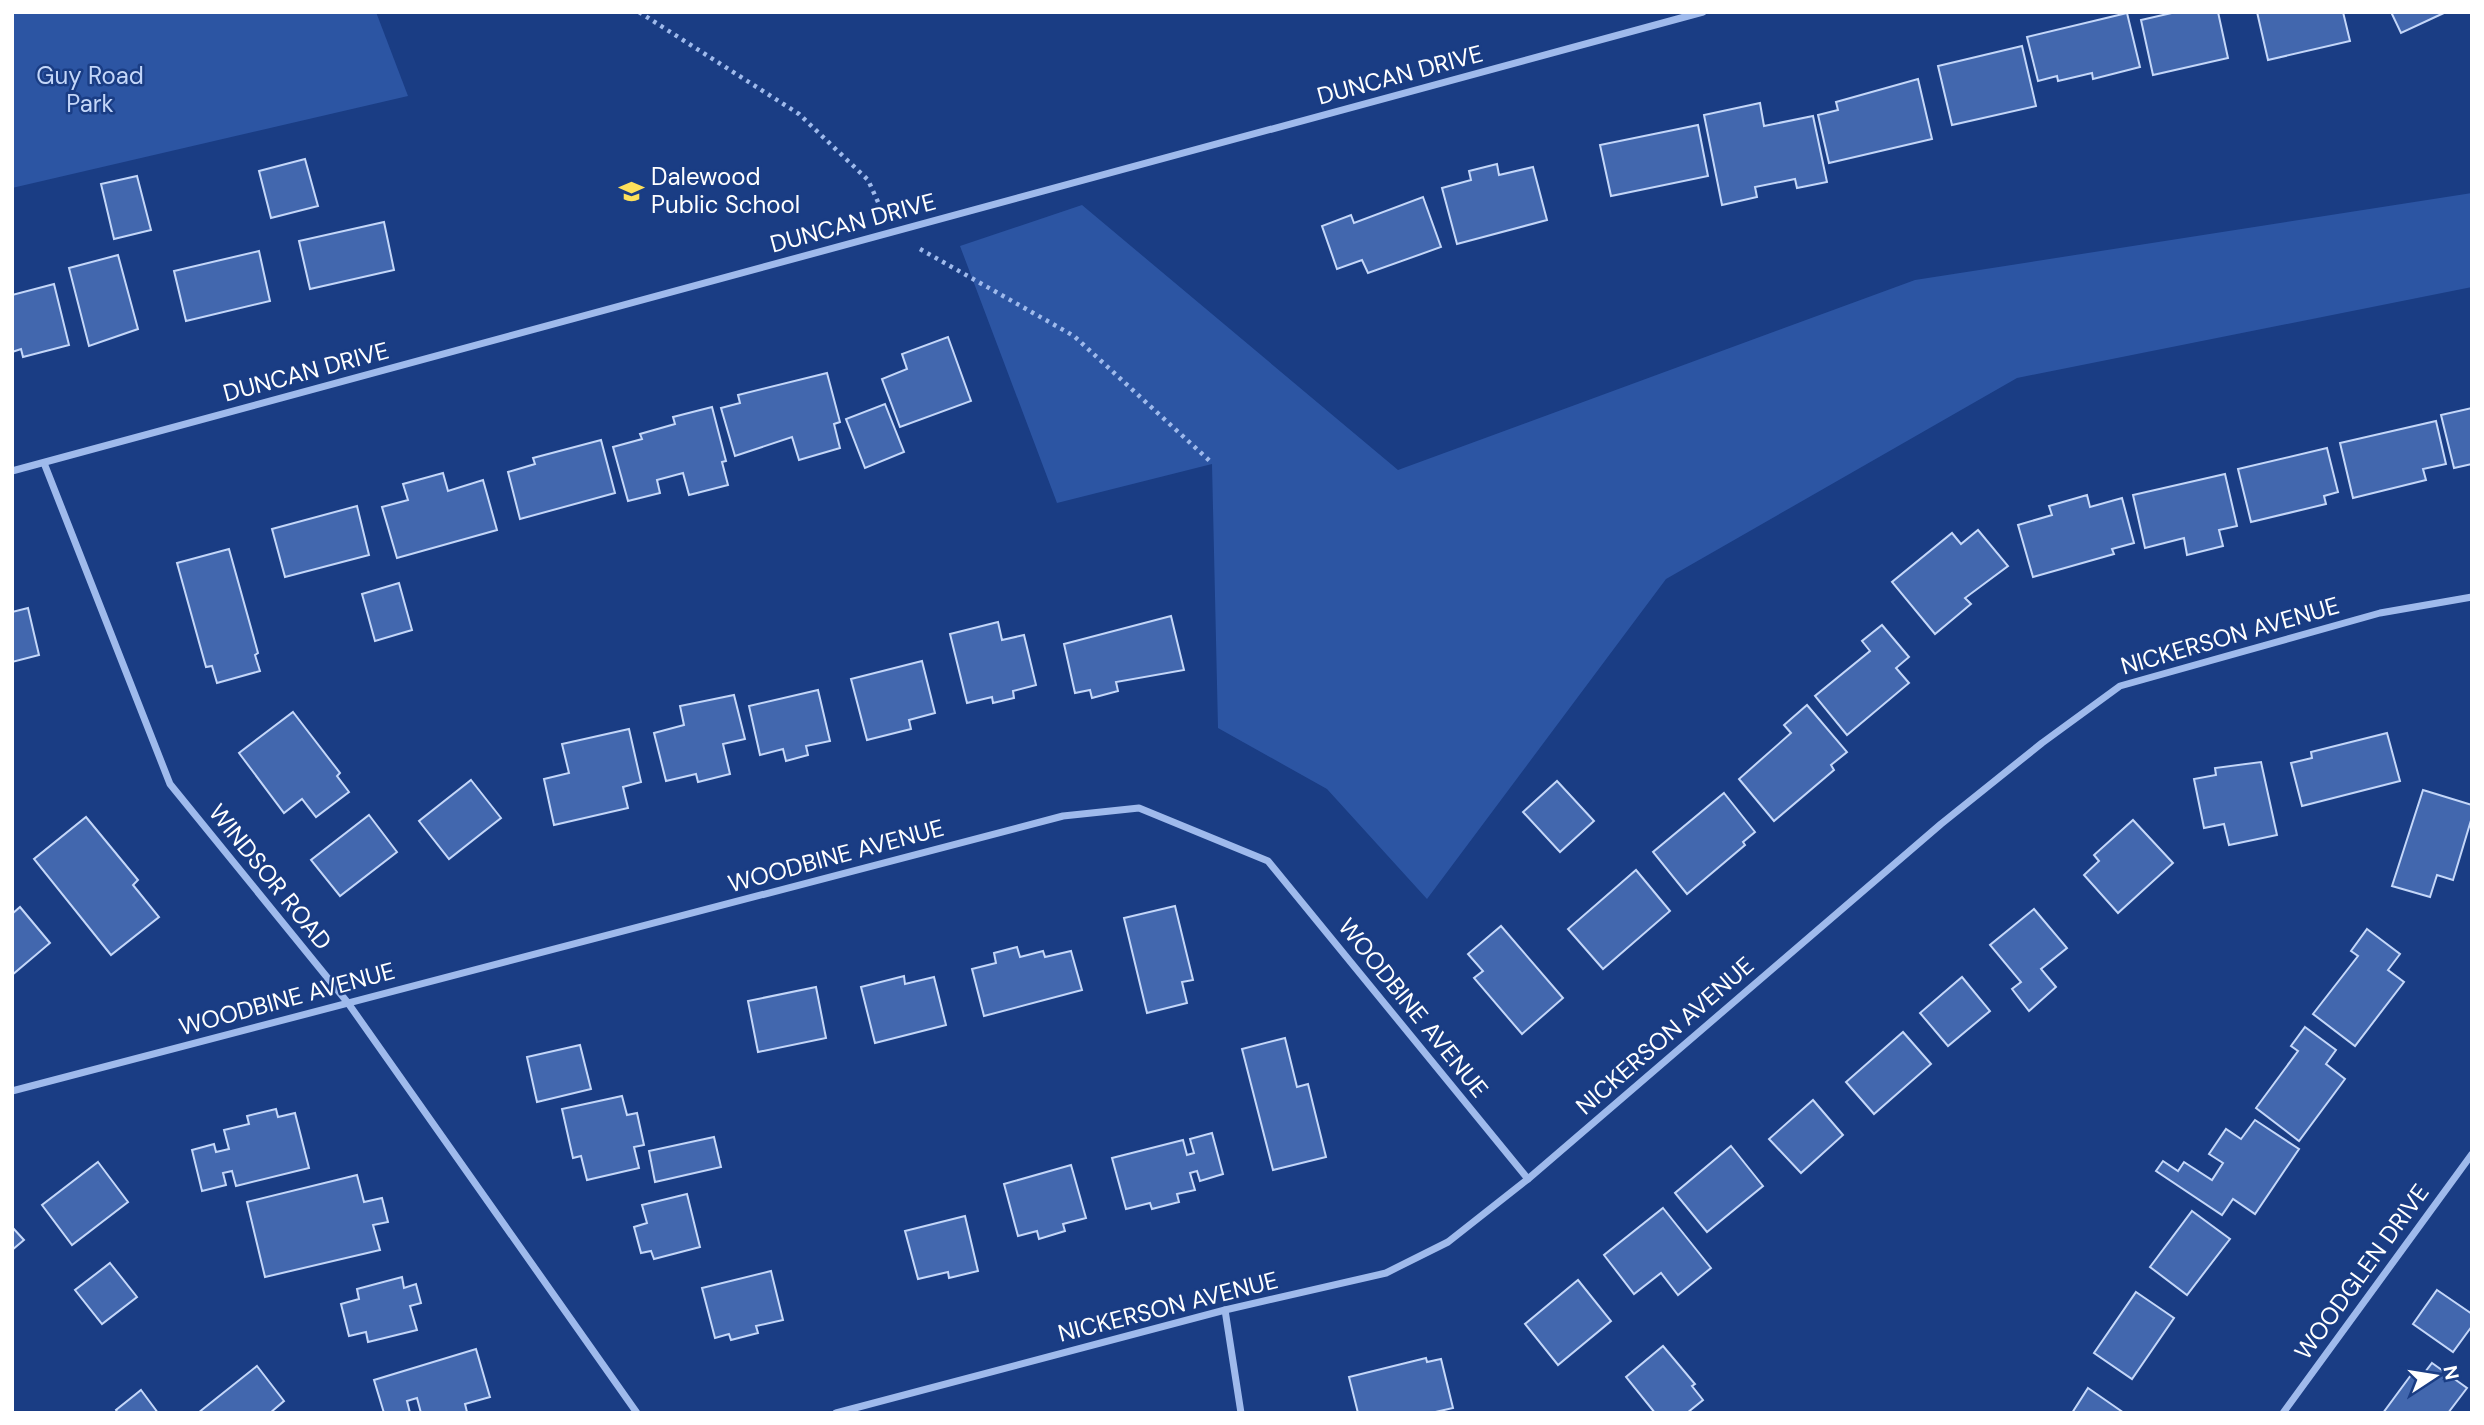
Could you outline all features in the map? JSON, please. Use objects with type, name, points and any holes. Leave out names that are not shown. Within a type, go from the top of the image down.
[{"type":"street","name":"DUNCAN DRIVE","points":[[12,471],[1703,12]]},
{"type":"street","name":"WINDSOR ROAD","points":[[44,463],[170,784],[348,1003],[637,1413]]},
{"type":"street","name":"NICKERSON AVENUE","points":[[836,1413],[1225,1310],[1386,1273],[1448,1242],[1528,1179],[1941,824],[2042,743],[2120,687],[2380,613],[2472,597]]},
{"type":"street","name":"WOODBINE AVENUE","points":[[12,1091],[1063,816],[1139,808],[1268,861],[1528,1179]]},
{"type":"street","name":"WOODGLEN DRIVE","points":[[2283,1413],[2472,1154]]},
{"type":"street","points":[[1225,1310],[1241,1413]]},
{"type":"path","points":[[639,12],[799,114],[868,180],[892,233],[1074,336],[1212,463]]},
{"type":"green space","name":"Guy Road Park","points":[[12,12],[376,12],[408,96],[12,188]]},
{"type":"green space","points":[[2472,193],[2472,287],[2017,378],[1666,579],[1427,899],[1327,789],[1218,728],[1212,464],[1057,503],[960,246],[1082,205],[1398,470],[1915,280]]},
{"type":"building","points":[[2176,12],[2218,12],[2228,58],[2153,75],[2141,20]]},
{"type":"building","points":[[2257,12],[2343,12],[2350,41],[2268,60]]},
{"type":"building","points":[[2391,12],[2446,12],[2401,33]]},
{"type":"building","points":[[2127,13],[2140,67],[2093,79],[2092,73],[2058,81],[2057,76],[2038,81],[2027,37]]},
{"type":"building","points":[[2022,46],[2036,106],[1952,125],[1938,66]]},
{"type":"building","points":[[1918,79],[1932,139],[1829,163],[1818,115],[1838,110],[1836,102]]},
{"type":"building","points":[[1760,103],[1764,126],[1813,116],[1827,182],[1797,188],[1795,179],[1755,187],[1757,197],[1722,205],[1704,115]]},
{"type":"building","points":[[1698,125],[1708,176],[1611,196],[1600,145]]},
{"type":"building","points":[[305,159],[318,206],[271,218],[259,171]]},
{"type":"building","points":[[1497,164],[1499,175],[1533,167],[1547,220],[1457,244],[1442,188],[1471,180],[1469,171]]},
{"type":"building","points":[[137,176],[151,230],[114,239],[101,184]]},
{"type":"building","points":[[1423,197],[1441,247],[1368,273],[1362,260],[1337,269],[1322,226],[1351,215],[1354,223]]},
{"type":"building","points":[[384,222],[394,270],[310,289],[299,241]]},
{"type":"building","points":[[259,251],[270,301],[186,321],[174,271]]},
{"type":"building","points":[[118,255],[138,329],[89,346],[69,268]]},
{"type":"building","points":[[54,284],[69,345],[23,357],[21,349],[12,352],[12,295]]},
{"type":"building","points":[[948,337],[971,401],[900,427],[882,379],[907,369],[902,354]]},
{"type":"building","points":[[827,373],[840,422],[834,424],[840,448],[799,460],[792,437],[735,456],[721,408],[740,403],[738,395]]},
{"type":"building","points":[[885,404],[904,452],[865,468],[846,419]]},
{"type":"building","points":[[712,407],[726,461],[722,462],[728,485],[689,495],[683,473],[657,480],[660,493],[628,501],[613,447],[642,439],[640,434],[675,424],[673,417]]},
{"type":"building","points":[[2472,408],[2472,464],[2454,468],[2441,415]]},
{"type":"building","points":[[2436,421],[2446,464],[2423,469],[2426,480],[2353,498],[2340,443]]},
{"type":"building","points":[[601,440],[615,493],[520,519],[508,472],[535,464],[533,458]]},
{"type":"building","points":[[2327,448],[2338,492],[2324,496],[2326,504],[2251,522],[2238,469]]},
{"type":"building","points":[[443,473],[448,491],[483,480],[497,530],[397,558],[382,507],[408,500],[403,484]]},
{"type":"building","points":[[2225,474],[2237,526],[2219,530],[2223,546],[2187,555],[2184,538],[2145,548],[2133,495]]},
{"type":"building","points":[[2087,495],[2090,507],[2122,498],[2134,543],[2112,549],[2114,554],[2033,577],[2018,525],[2052,515],[2049,506]]},
{"type":"building","points":[[357,506],[369,555],[285,577],[272,529]]},
{"type":"building","points":[[1978,530],[2008,566],[1965,598],[1971,604],[1935,634],[1892,582],[1952,533],[1961,544]]},
{"type":"building","points":[[229,549],[258,653],[255,655],[260,671],[217,683],[212,666],[206,667],[177,563]]},
{"type":"building","points":[[399,583],[412,630],[375,641],[362,594]]},
{"type":"building","points":[[28,608],[39,655],[12,662],[12,612]]},
{"type":"building","points":[[1171,616],[1184,670],[1116,682],[1118,691],[1092,698],[1090,690],[1075,693],[1064,644]]},
{"type":"building","points":[[998,622],[1002,640],[1024,635],[1036,685],[1013,691],[1014,698],[993,703],[992,697],[967,703],[950,634]]},
{"type":"building","points":[[1882,625],[1909,657],[1896,668],[1909,683],[1847,735],[1815,696],[1870,651],[1862,641]]},
{"type":"building","points":[[922,661],[935,713],[909,720],[911,729],[867,740],[851,679]]},
{"type":"building","points":[[818,690],[830,741],[806,746],[808,755],[786,761],[783,749],[760,755],[749,706]]},
{"type":"building","points":[[734,695],[745,739],[723,744],[730,774],[698,782],[696,774],[666,781],[654,733],[684,725],[680,706]]},
{"type":"building","points":[[1807,705],[1847,752],[1831,765],[1834,770],[1774,821],[1739,779],[1791,733],[1784,725]]},
{"type":"building","points":[[293,712],[340,773],[337,776],[349,792],[316,817],[302,799],[284,813],[239,753]]},
{"type":"building","points":[[629,729],[641,782],[623,787],[628,808],[554,825],[544,779],[569,773],[562,744]]},
{"type":"building","points":[[2387,733],[2400,781],[2302,806],[2291,763],[2312,758],[2311,752]]},
{"type":"building","points":[[2261,762],[2277,835],[2229,845],[2224,824],[2204,828],[2194,779],[2216,775],[2215,768]]},
{"type":"building","points":[[471,780],[501,818],[449,859],[419,821]]},
{"type":"building","points":[[1557,781],[1594,821],[1560,852],[1523,812]]},
{"type":"building","points":[[2423,790],[2472,805],[2472,817],[2453,880],[2437,875],[2430,897],[2392,886]]},
{"type":"building","points":[[1724,793],[1755,832],[1743,842],[1745,845],[1687,894],[1653,852]]},
{"type":"building","points":[[369,815],[397,852],[340,896],[311,860]]},
{"type":"building","points":[[86,817],[138,880],[133,885],[159,917],[111,955],[34,859]]},
{"type":"building","points":[[2133,820],[2173,863],[2118,913],[2084,875],[2099,861],[2094,855]]},
{"type":"building","points":[[1636,870],[1670,911],[1603,969],[1568,929]]},
{"type":"building","points":[[1175,906],[1193,980],[1182,982],[1187,1003],[1147,1013],[1124,918]]},
{"type":"building","points":[[20,907],[50,943],[12,975],[12,914]]},
{"type":"building","points":[[2034,909],[2067,948],[2041,969],[2056,987],[2029,1011],[2012,989],[2021,982],[1990,945]]},
{"type":"building","points":[[1501,926],[1563,998],[1522,1034],[1474,978],[1483,971],[1468,954]]},
{"type":"building","points":[[2367,929],[2400,954],[2388,970],[2404,982],[2355,1046],[2313,1014],[2358,956],[2351,951]]},
{"type":"building","points":[[1017,947],[1020,957],[1043,951],[1045,957],[1071,951],[1082,990],[984,1016],[972,969],[996,963],[994,953]]},
{"type":"building","points":[[904,976],[905,984],[934,977],[946,1025],[875,1043],[861,987]]},
{"type":"building","points":[[1962,977],[1990,1011],[1948,1046],[1920,1013]]},
{"type":"building","points":[[816,987],[826,1038],[758,1052],[748,1001]]},
{"type":"building","points":[[2305,1027],[2336,1050],[2326,1064],[2345,1079],[2299,1141],[2256,1108],[2298,1051],[2291,1046]]},
{"type":"building","points":[[1903,1032],[1931,1064],[1874,1114],[1846,1082]]},
{"type":"building","points":[[1285,1038],[1297,1087],[1308,1084],[1326,1157],[1273,1170],[1242,1049]]},
{"type":"building","points":[[580,1045],[591,1089],[537,1102],[527,1057]]},
{"type":"building","points":[[622,1096],[627,1115],[637,1113],[644,1145],[634,1147],[639,1168],[587,1180],[581,1156],[573,1158],[562,1109]]},
{"type":"building","points":[[1813,1100],[1843,1135],[1801,1173],[1769,1139]]},
{"type":"building","points":[[276,1109],[278,1117],[295,1113],[309,1168],[236,1186],[232,1171],[223,1173],[226,1185],[202,1191],[192,1150],[214,1144],[216,1152],[229,1149],[224,1130],[249,1124],[247,1116]]},
{"type":"building","points":[[2255,1120],[2299,1149],[2255,1214],[2233,1199],[2222,1215],[2156,1171],[2163,1161],[2178,1171],[2184,1162],[2212,1180],[2223,1163],[2209,1154],[2226,1129],[2241,1139]]},
{"type":"building","points":[[1212,1133],[1223,1174],[1200,1181],[1197,1171],[1190,1173],[1195,1190],[1177,1194],[1179,1202],[1152,1209],[1150,1203],[1126,1209],[1112,1158],[1183,1140],[1187,1155],[1194,1153],[1190,1139]]},
{"type":"building","points":[[714,1137],[721,1167],[655,1182],[649,1151]]},
{"type":"building","points":[[1731,1146],[1763,1186],[1707,1232],[1675,1193]]},
{"type":"building","points":[[98,1162],[128,1202],[72,1245],[42,1205]]},
{"type":"building","points":[[1071,1165],[1086,1218],[1063,1224],[1065,1231],[1039,1239],[1037,1231],[1018,1236],[1004,1184]]},
{"type":"building","points":[[357,1175],[364,1202],[382,1198],[388,1222],[373,1225],[380,1250],[265,1277],[247,1202]]},
{"type":"building","points":[[687,1194],[700,1247],[654,1259],[651,1251],[641,1253],[634,1227],[647,1223],[642,1205]]},
{"type":"building","points":[[1663,1208],[1711,1268],[1678,1295],[1661,1273],[1634,1294],[1604,1255]]},
{"type":"building","points":[[2192,1211],[2230,1239],[2187,1295],[2150,1267]]},
{"type":"building","points":[[965,1216],[978,1271],[949,1278],[948,1272],[918,1279],[905,1231]]},
{"type":"building","points":[[12,1227],[24,1240],[12,1250]]},
{"type":"building","points":[[110,1263],[137,1297],[102,1324],[75,1290]]},
{"type":"building","points":[[771,1271],[783,1320],[756,1326],[758,1333],[731,1340],[729,1334],[715,1338],[702,1288]]},
{"type":"building","points":[[402,1277],[404,1288],[416,1284],[421,1303],[410,1306],[417,1330],[368,1342],[366,1332],[349,1336],[341,1304],[359,1299],[357,1289]]},
{"type":"building","points":[[1578,1280],[1611,1321],[1558,1365],[1525,1324]]},
{"type":"building","points":[[2437,1290],[2472,1314],[2472,1326],[2453,1352],[2413,1324]]},
{"type":"building","points":[[2136,1292],[2174,1318],[2132,1379],[2094,1353]]},
{"type":"building","points":[[1663,1346],[1695,1384],[1692,1386],[1703,1400],[1687,1413],[1655,1413],[1626,1377]]},
{"type":"building","points":[[476,1349],[490,1397],[465,1404],[467,1412],[464,1413],[421,1413],[417,1398],[407,1401],[410,1413],[384,1413],[374,1380]]},
{"type":"building","points":[[1426,1358],[1427,1362],[1441,1359],[1453,1408],[1431,1413],[1358,1413],[1349,1377]]},
{"type":"building","points":[[2432,1363],[2467,1388],[2448,1413],[2383,1413],[2411,1375],[2419,1380]]},
{"type":"building","points":[[257,1366],[284,1401],[270,1413],[198,1413]]},
{"type":"building","points":[[2088,1388],[2124,1413],[2072,1413]]},
{"type":"building","points":[[141,1390],[158,1413],[118,1413],[116,1410]]},
{"type":"place","name":"Dalewood Public School","points":[[631,191]]}]
